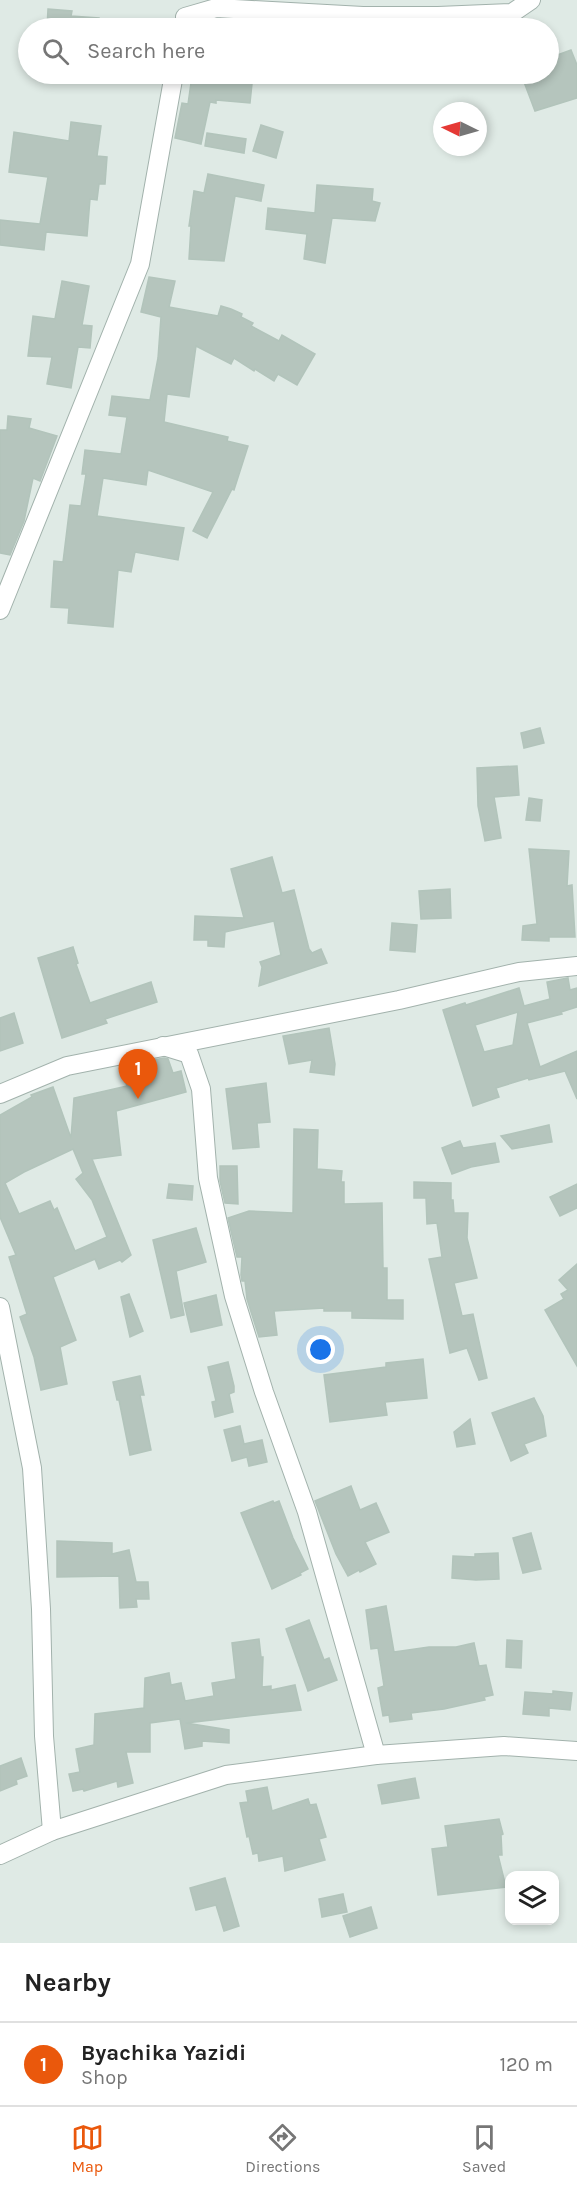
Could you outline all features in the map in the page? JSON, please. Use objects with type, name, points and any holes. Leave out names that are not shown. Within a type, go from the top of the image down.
[{"type":"street","points":[[184,15],[216,8],[363,16],[512,13],[531,0]]},
{"type":"street","points":[[0,610],[140,264],[172,84]]},
{"type":"street","points":[[0,1094],[67,1066],[388,1002],[519,972],[577,966]]},
{"type":"street","points":[[163,1046],[189,1054],[201,1089],[208,1178],[234,1296],[264,1392],[307,1512],[376,1755]]},
{"type":"street","points":[[0,1307],[32,1468],[41,1609],[44,1736],[52,1831]]},
{"type":"street","points":[[0,1855],[52,1831],[226,1775],[376,1755],[504,1746],[577,1751]]},
{"type":"building","points":[[48,9],[72,11],[71,16],[99,18],[48,18]]},
{"type":"building","points":[[571,50],[577,65],[577,98],[535,111],[525,84],[559,84],[559,54]]},
{"type":"building","points":[[191,84],[252,84],[250,103],[216,100],[216,103],[210,102],[201,144],[175,138],[182,103],[188,104]]},
{"type":"building","points":[[71,122],[101,126],[97,156],[107,157],[105,184],[99,184],[97,200],[90,199],[87,236],[46,232],[44,250],[0,245],[0,220],[40,224],[48,177],[9,172],[14,132],[69,141]]},
{"type":"building","points":[[261,125],[283,132],[276,158],[253,151]]},
{"type":"building","points":[[207,133],[246,139],[244,153],[205,146]]},
{"type":"building","points":[[208,174],[264,185],[261,201],[235,196],[224,261],[189,259],[191,226],[189,226],[194,191],[204,193]]},
{"type":"building","points":[[317,185],[373,189],[372,201],[380,203],[375,221],[332,218],[325,263],[304,259],[307,234],[266,229],[268,208],[315,213]]},
{"type":"building","points":[[149,277],[175,281],[169,307],[218,316],[221,306],[231,309],[253,323],[251,326],[279,341],[282,335],[315,354],[297,385],[278,374],[274,381],[234,358],[231,364],[196,346],[189,397],[167,394],[164,422],[228,437],[227,441],[248,446],[234,490],[232,489],[207,538],[193,531],[213,492],[148,470],[146,485],[103,478],[97,516],[184,528],[178,560],[135,552],[131,572],[118,570],[113,627],[68,623],[69,608],[51,607],[54,561],[63,562],[70,505],[81,506],[86,474],[82,474],[85,450],[121,454],[127,417],[109,415],[112,396],[150,400],[158,358],[161,317],[141,312]]},
{"type":"building","points":[[62,281],[89,286],[82,325],[92,326],[90,348],[78,347],[71,388],[47,384],[52,357],[28,356],[33,316],[55,319]]},
{"type":"building","points":[[8,416],[31,419],[29,428],[57,436],[40,481],[33,478],[24,521],[10,555],[0,553],[0,430],[7,430]]},
{"type":"building","points":[[540,728],[544,743],[524,748],[521,733]]},
{"type":"building","points":[[517,766],[519,795],[494,797],[501,838],[485,841],[478,806],[477,768]]},
{"type":"building","points":[[529,798],[542,800],[540,821],[526,820]]},
{"type":"building","points":[[529,849],[569,851],[567,886],[572,885],[575,937],[549,937],[549,941],[522,940],[523,926],[537,924]]},
{"type":"building","points":[[272,857],[282,893],[294,890],[309,949],[312,953],[321,949],[327,963],[259,986],[262,967],[260,962],[281,955],[274,921],[225,932],[224,947],[208,946],[208,940],[194,940],[195,916],[244,918],[231,869]]},
{"type":"building","points":[[450,889],[451,918],[421,919],[419,891]]},
{"type":"building","points":[[392,923],[417,925],[415,952],[390,950]]},
{"type":"building","points":[[73,947],[78,963],[76,964],[90,1003],[151,982],[157,1002],[105,1019],[107,1023],[62,1038],[38,958]]},
{"type":"building","points":[[568,978],[570,990],[577,988],[577,1007],[561,1012],[562,1014],[527,1023],[540,1067],[577,1051],[577,1099],[565,1071],[529,1080],[528,1078],[496,1088],[499,1097],[473,1106],[443,1010],[519,988],[524,1006],[550,999],[547,982]],"holes":[[[518,1012],[513,1045],[484,1052],[475,1025]]]},
{"type":"building","points":[[14,1013],[23,1043],[0,1051],[0,1018]]},
{"type":"building","points":[[329,1028],[335,1064],[334,1075],[310,1072],[312,1060],[289,1064],[283,1036]]},
{"type":"building","points":[[168,1059],[173,1073],[181,1071],[186,1092],[116,1111],[121,1155],[92,1159],[131,1255],[122,1262],[120,1260],[99,1269],[95,1259],[53,1277],[76,1340],[60,1347],[67,1384],[41,1390],[34,1357],[20,1317],[27,1314],[9,1257],[16,1255],[0,1217],[0,1115],[32,1097],[31,1095],[53,1087],[71,1138],[74,1098],[127,1086],[125,1080],[158,1072],[153,1060]],"holes":[[[73,1149],[83,1173],[76,1179],[92,1200],[107,1237],[75,1251],[57,1208],[54,1210],[50,1201],[19,1214],[5,1183]]]},
{"type":"building","points":[[266,1083],[270,1122],[257,1123],[259,1147],[233,1149],[226,1089]]},
{"type":"building","points":[[549,1125],[552,1142],[512,1149],[501,1136]]},
{"type":"building","points":[[294,1129],[318,1130],[317,1169],[342,1171],[344,1204],[382,1203],[383,1268],[387,1268],[387,1300],[403,1300],[403,1319],[352,1318],[352,1311],[324,1311],[324,1308],[274,1311],[277,1335],[259,1337],[247,1299],[245,1281],[242,1281],[242,1257],[237,1257],[228,1218],[249,1211],[293,1213]]},
{"type":"building","points":[[460,1141],[463,1148],[495,1143],[499,1162],[471,1167],[452,1174],[442,1148]]},
{"type":"building","points":[[220,1166],[237,1166],[238,1204],[225,1203],[220,1181]]},
{"type":"building","points":[[414,1182],[451,1183],[454,1213],[468,1213],[467,1238],[477,1278],[454,1283],[462,1316],[473,1314],[487,1378],[479,1380],[467,1348],[450,1353],[429,1259],[442,1257],[437,1223],[427,1224],[426,1198],[414,1198]]},
{"type":"building","points":[[169,1184],[193,1186],[192,1200],[167,1198]]},
{"type":"building","points":[[577,1184],[577,1208],[560,1216],[550,1197]]},
{"type":"building","points":[[196,1228],[206,1262],[176,1271],[184,1315],[171,1318],[153,1240]]},
{"type":"building","points":[[577,1264],[577,1366],[545,1310],[564,1299],[561,1294],[568,1290],[559,1280]]},
{"type":"building","points":[[129,1294],[143,1331],[130,1337],[121,1297]]},
{"type":"building","points":[[216,1295],[222,1325],[191,1332],[184,1303]]},
{"type":"building","points":[[423,1359],[427,1398],[385,1402],[387,1415],[330,1422],[324,1375],[386,1367],[386,1363]]},
{"type":"building","points":[[228,1362],[234,1386],[234,1392],[229,1394],[233,1412],[215,1417],[212,1402],[216,1401],[208,1367]]},
{"type":"building","points":[[140,1376],[144,1395],[140,1395],[151,1450],[130,1455],[113,1382]]},
{"type":"building","points":[[534,1398],[543,1416],[546,1436],[524,1444],[528,1453],[511,1461],[492,1413]]},
{"type":"building","points":[[470,1419],[475,1444],[457,1447],[454,1432]]},
{"type":"building","points":[[240,1426],[244,1444],[262,1440],[267,1462],[249,1466],[247,1457],[232,1461],[224,1430]]},
{"type":"building","points":[[351,1486],[360,1510],[376,1503],[389,1532],[365,1542],[376,1564],[348,1576],[336,1554],[315,1501]]},
{"type":"building","points":[[273,1501],[274,1503],[279,1501],[308,1569],[300,1573],[301,1575],[272,1589],[241,1513]]},
{"type":"building","points":[[531,1533],[541,1569],[523,1573],[513,1538]]},
{"type":"building","points":[[57,1541],[112,1543],[112,1554],[129,1550],[136,1582],[148,1582],[149,1599],[136,1599],[137,1607],[120,1608],[119,1576],[57,1577]]},
{"type":"building","points":[[498,1553],[499,1579],[452,1578],[453,1556],[475,1557],[475,1554]]},
{"type":"building","points":[[386,1606],[394,1652],[429,1647],[456,1647],[474,1643],[479,1666],[486,1665],[493,1695],[484,1697],[485,1700],[444,1709],[411,1713],[412,1719],[390,1722],[389,1715],[383,1716],[378,1688],[384,1686],[378,1648],[371,1649],[366,1610]]},
{"type":"building","points":[[309,1620],[324,1660],[329,1658],[337,1680],[308,1691],[286,1629]]},
{"type":"building","points":[[259,1639],[261,1657],[263,1657],[262,1687],[271,1686],[271,1690],[295,1685],[301,1710],[186,1723],[229,1730],[229,1743],[202,1741],[202,1746],[185,1749],[180,1719],[150,1723],[150,1752],[126,1752],[133,1783],[118,1787],[117,1781],[84,1791],[83,1789],[73,1791],[69,1774],[80,1772],[76,1749],[94,1745],[95,1714],[144,1708],[145,1678],[169,1673],[171,1685],[181,1683],[185,1701],[214,1696],[212,1683],[236,1679],[232,1643]]},
{"type":"building","points":[[507,1640],[522,1641],[521,1668],[506,1667]]},
{"type":"building","points":[[553,1691],[572,1693],[570,1710],[549,1708],[549,1716],[523,1714],[525,1692],[553,1694]]},
{"type":"building","points":[[21,1758],[27,1776],[16,1780],[17,1784],[0,1791],[0,1766]]},
{"type":"building","points":[[415,1778],[419,1798],[382,1804],[378,1785]]},
{"type":"building","points":[[267,1787],[272,1811],[308,1799],[310,1805],[316,1804],[326,1837],[319,1839],[325,1860],[285,1871],[283,1856],[259,1861],[258,1853],[253,1854],[240,1803],[248,1802],[246,1791]]},
{"type":"building","points":[[499,1819],[503,1834],[501,1835],[502,1855],[498,1855],[505,1887],[438,1895],[432,1849],[448,1847],[445,1826]]},
{"type":"building","points":[[225,1878],[239,1926],[224,1931],[216,1905],[196,1910],[190,1888]]},
{"type":"building","points":[[343,1894],[347,1912],[322,1917],[319,1899]]},
{"type":"building","points":[[371,1907],[377,1928],[350,1937],[343,1916]]},
{"type":"place","name":"Byachika Yazidi","points":[[138,1099]]}]
